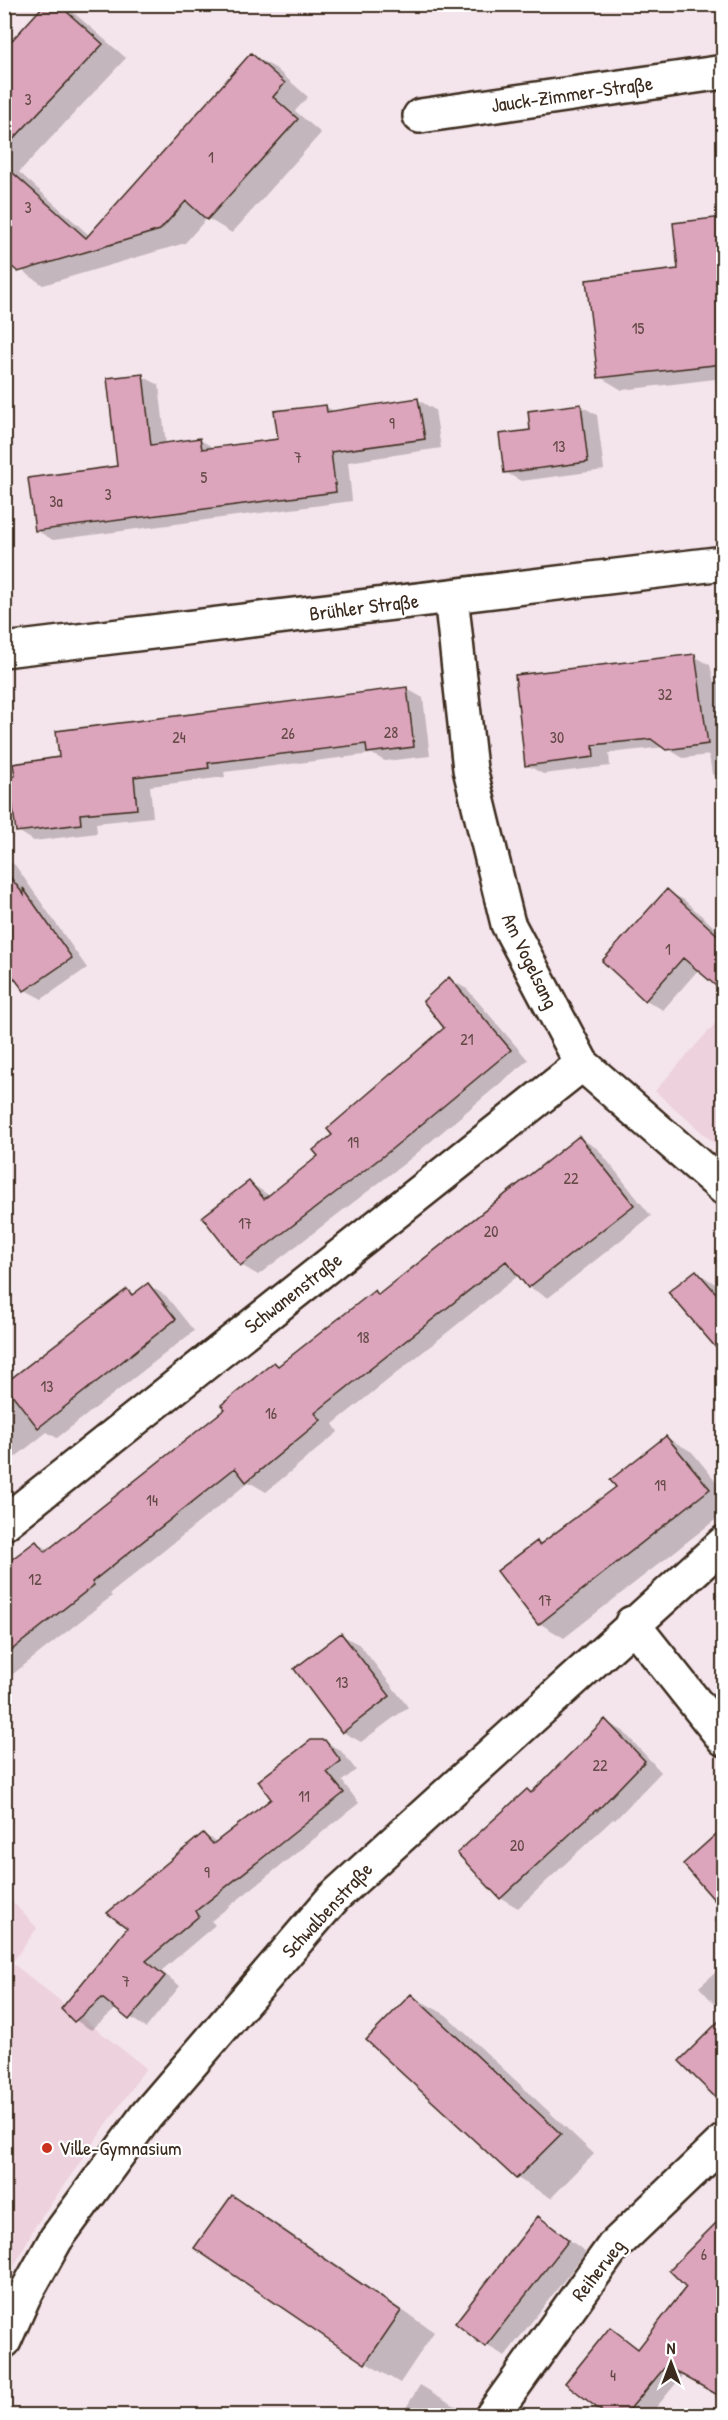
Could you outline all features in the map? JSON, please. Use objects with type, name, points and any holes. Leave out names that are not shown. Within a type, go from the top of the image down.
[{"type":"street","name":"Jauck-Zimmer-Straße","points":[[420,116],[723,72]]},
{"type":"street","name":"Brühler Straße","points":[[4,650],[723,563]]},
{"type":"street","name":"Am Vogelsang","points":[[451,596],[470,769],[508,924],[582,1064],[723,1188]]},
{"type":"street","name":"Schwanenstraße","points":[[4,1523],[582,1064]]},
{"type":"street","name":"Schwalbenstraße","points":[[4,2341],[23,2298],[56,2239],[146,2116],[334,1897],[632,1623],[723,1543]]},
{"type":"street","points":[[632,1623],[723,1739]]},
{"type":"street","name":"Reiherweg","points":[[492,2415],[613,2247],[723,2141]]},
{"type":"shaded area","points":[[723,1015],[723,1151],[655,1091]]},
{"type":"shaded area","name":"Ville-Gymnasium","points":[[5,1894],[37,1928],[12,1963],[146,2068],[34,2228],[5,2284]]},
{"type":"building","points":[[45,4],[58,4],[103,44],[4,149],[4,49]]},
{"type":"building","points":[[251,53],[285,83],[273,97],[298,119],[207,220],[186,201],[160,230],[18,272],[4,260],[4,165],[86,238]]},
{"type":"building","points":[[723,217],[723,364],[598,378],[586,280],[678,269],[673,223]]},
{"type":"building","points":[[143,374],[151,445],[200,438],[202,449],[278,439],[274,411],[326,405],[327,412],[418,398],[425,439],[331,452],[336,492],[35,531],[28,478],[117,466],[107,378]]},
{"type":"building","points":[[581,404],[588,462],[504,473],[499,434],[530,430],[528,411]]},
{"type":"building","points":[[695,654],[708,744],[666,750],[651,739],[593,745],[594,757],[525,766],[515,675]]},
{"type":"building","points":[[407,687],[414,747],[367,753],[366,744],[208,763],[209,768],[134,777],[137,809],[80,814],[81,824],[16,832],[9,777],[15,776],[13,764],[59,757],[56,731]]},
{"type":"building","points":[[4,869],[24,895],[23,888],[72,958],[24,991],[4,965]]},
{"type":"building","points":[[667,889],[723,940],[723,992],[683,958],[645,1001],[602,961]]},
{"type":"building","points":[[449,977],[511,1050],[387,1153],[240,1266],[202,1217],[249,1181],[264,1199],[318,1156],[313,1150],[332,1135],[327,1129],[444,1028],[423,1001]]},
{"type":"building","points":[[579,1136],[634,1205],[528,1288],[506,1261],[315,1413],[321,1420],[246,1482],[235,1468],[92,1582],[94,1585],[4,1656],[4,1565],[36,1541],[45,1552],[225,1409],[221,1405],[274,1362],[278,1366],[375,1290],[378,1295]]},
{"type":"building","points":[[696,1270],[723,1301],[723,1356],[668,1292]]},
{"type":"building","points":[[148,1283],[176,1319],[38,1428],[4,1384],[127,1289],[132,1295]]},
{"type":"building","points":[[666,1436],[710,1489],[538,1625],[497,1571],[537,1541],[539,1545],[616,1487],[610,1480]]},
{"type":"building","points":[[341,1633],[390,1696],[342,1733],[294,1669]]},
{"type":"building","points":[[605,1719],[645,1761],[597,1811],[500,1899],[457,1853],[527,1789],[531,1793]]},
{"type":"building","points":[[311,1740],[325,1740],[341,1761],[327,1772],[344,1793],[196,1911],[199,1916],[146,1961],[165,1976],[129,2020],[102,1998],[74,2022],[61,2009],[127,1928],[107,1913],[203,1833],[213,1844],[271,1799],[258,1781]]},
{"type":"building","points":[[723,1828],[723,1910],[683,1864]]},
{"type":"building","points":[[411,1994],[561,2134],[516,2179],[366,2040]]},
{"type":"building","points":[[723,2017],[723,2105],[679,2061]]},
{"type":"building","points":[[232,2195],[401,2311],[365,2364],[194,2248]]},
{"type":"building","points":[[538,2216],[569,2240],[485,2347],[455,2323]]},
{"type":"building","points":[[723,2216],[723,2398],[666,2366],[625,2415],[606,2415],[565,2383],[610,2327],[638,2349],[686,2287],[669,2270]]},
{"type":"place","name":"Ville-Gymnasium","points":[[47,2148]]}]
